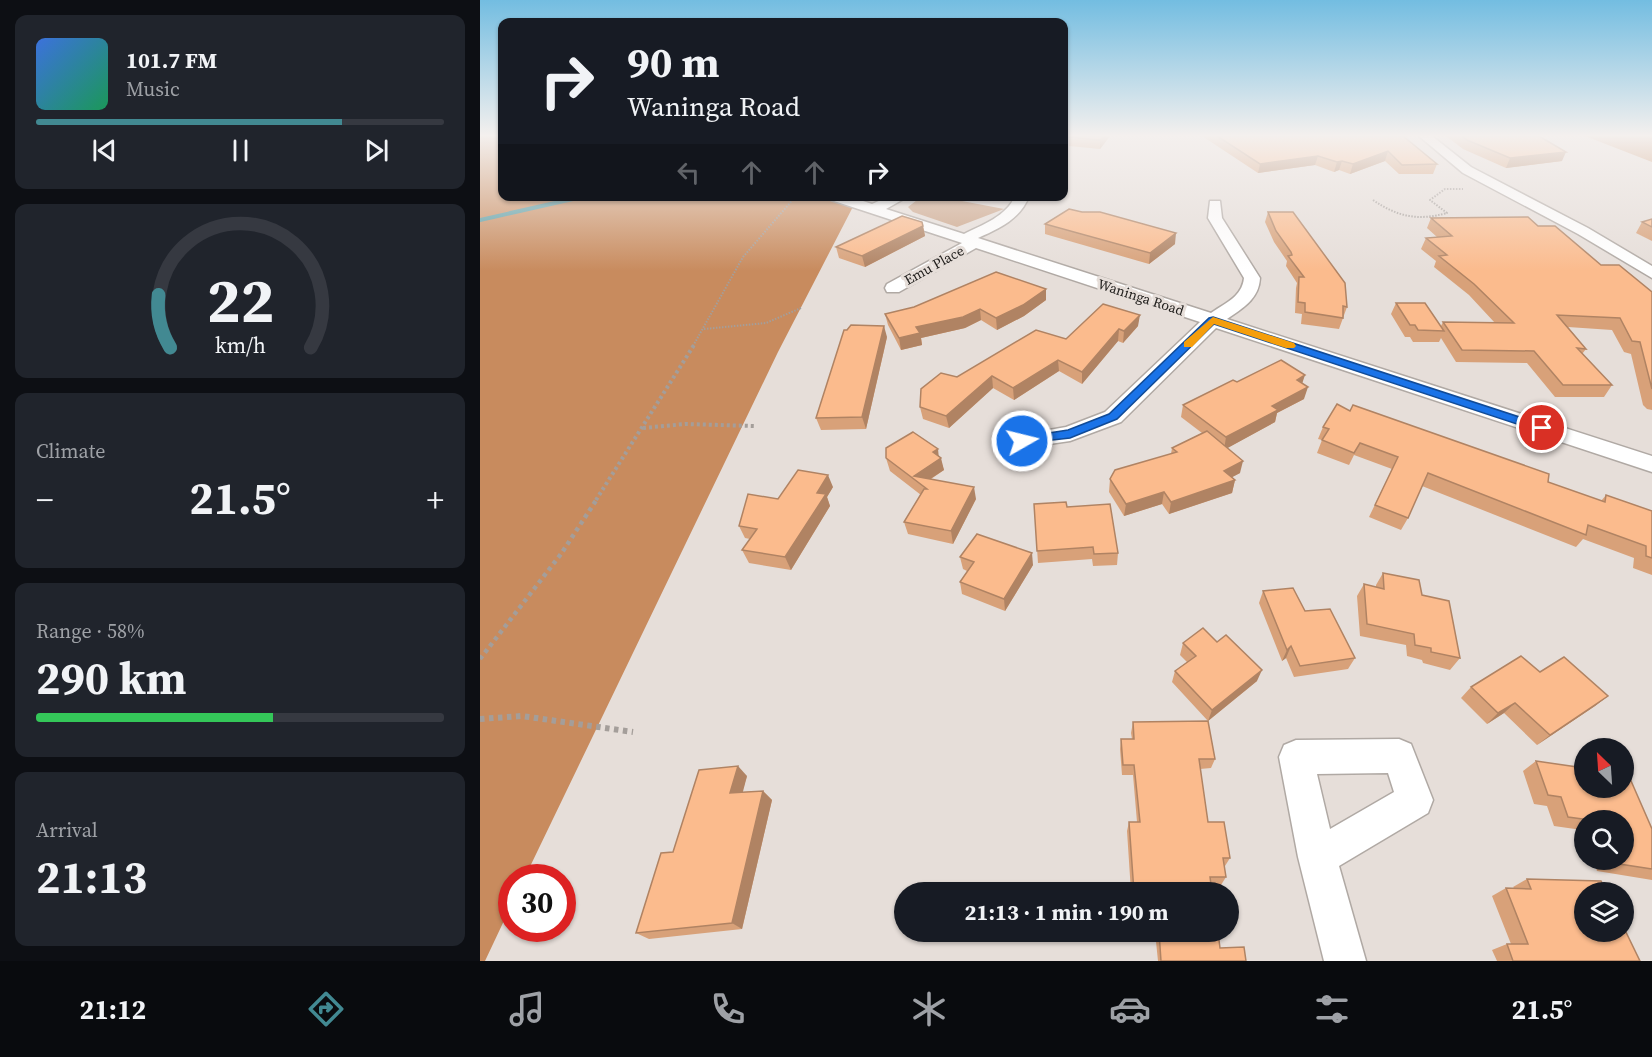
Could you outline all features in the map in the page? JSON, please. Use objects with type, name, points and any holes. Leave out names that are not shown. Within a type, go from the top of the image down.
[{"type":"street","points":[[1486,181],[1583,231],[1652,273]]},
{"type":"street","name":"Waninga Road","points":[[848,201],[1652,464]]},
{"type":"street","points":[[873,209],[891,201]]},
{"type":"street","name":"Emu Place","points":[[893,288],[1006,218],[1021,201]]},
{"type":"street","points":[[1022,441],[1070,434],[1113,417],[1213,320],[1242,300],[1251,289],[1252,278],[1215,218],[1215,204]]},
{"type":"street","points":[[1317,857],[1344,961]]},
{"type":"path","points":[[1373,200],[1387,210],[1407,218],[1425,220],[1447,213],[1430,200],[1445,189],[1463,189],[1470,185],[1490,183]]},
{"type":"path","points":[[480,659],[561,554],[704,329],[743,257],[792,201]]},
{"type":"path","points":[[704,329],[766,323],[801,308]]},
{"type":"path","points":[[643,428],[669,423],[754,426]]},
{"type":"path","points":[[480,719],[522,716],[633,732]]},
{"type":"shaded area","points":[[480,181],[498,181],[498,201],[856,201],[778,352],[531,864],[498,864],[498,934],[485,961],[480,961]]},
{"type":"shaded area","points":[[916,201],[962,201],[1004,209],[957,227],[913,212],[908,207]]},
{"type":"building","points":[[1069,209],[1100,212],[1176,233],[1150,253],[1045,224]]},
{"type":"building","points":[[1268,212],[1293,212],[1345,283],[1347,307],[1343,306],[1343,318],[1305,312],[1305,303],[1298,302],[1299,277],[1304,277],[1288,256],[1292,255],[1291,252],[1276,231]]},
{"type":"building","points":[[902,216],[922,222],[923,226],[862,256],[836,247]]},
{"type":"building","points":[[1528,217],[1538,226],[1555,226],[1601,265],[1619,265],[1652,292],[1652,389],[1640,342],[1632,341],[1620,318],[1557,315],[1586,349],[1577,348],[1612,385],[1563,385],[1534,351],[1462,350],[1443,322],[1514,323],[1474,284],[1439,256],[1447,255],[1426,238],[1452,236],[1431,218]]},
{"type":"building","points":[[1652,219],[1652,227],[1642,222]]},
{"type":"building","points":[[996,272],[1046,289],[1023,305],[996,318],[980,309],[963,317],[916,327],[920,333],[899,338],[885,314],[914,307]]},
{"type":"building","points":[[1396,303],[1425,303],[1444,331],[1418,330],[1415,325],[1410,325]]},
{"type":"building","points":[[1103,304],[1140,315],[1124,331],[1119,329],[1082,372],[1058,360],[1013,388],[992,376],[946,416],[920,407],[921,389],[941,373],[957,377],[1036,330],[1066,339]]},
{"type":"building","points":[[851,325],[884,326],[862,417],[816,418],[844,330]]},
{"type":"building","points":[[1281,360],[1305,375],[1297,380],[1308,387],[1272,406],[1278,410],[1226,437],[1183,405],[1233,380],[1237,382]]},
{"type":"building","points":[[1337,404],[1350,411],[1353,405],[1549,474],[1548,482],[1605,502],[1606,495],[1652,511],[1652,558],[1646,556],[1646,546],[1588,525],[1586,535],[1428,473],[1408,518],[1375,505],[1398,457],[1360,443],[1354,453],[1322,440],[1329,429],[1323,427]]},
{"type":"building","points":[[1207,431],[1243,461],[1224,471],[1235,480],[1171,502],[1164,492],[1126,504],[1110,479],[1115,470],[1177,452],[1172,448]]},
{"type":"building","points":[[913,432],[938,449],[933,452],[941,458],[914,476],[974,487],[951,531],[904,522],[924,489],[927,489],[886,458],[886,448]]},
{"type":"building","points":[[798,470],[828,475],[817,493],[826,494],[785,557],[742,550],[757,529],[739,526],[748,494],[778,499]]},
{"type":"building","points":[[1066,502],[1067,507],[1110,504],[1118,553],[1094,554],[1093,547],[1037,551],[1034,504]]},
{"type":"building","points":[[977,534],[1032,553],[1004,599],[960,582],[974,562],[960,557]]},
{"type":"building","points":[[1383,573],[1419,580],[1422,595],[1449,601],[1460,658],[1431,652],[1431,648],[1415,645],[1414,634],[1367,624],[1364,584],[1384,589]]},
{"type":"building","points":[[1293,588],[1305,611],[1330,609],[1355,658],[1300,666],[1291,646],[1287,650],[1263,591]]},
{"type":"building","points":[[1203,628],[1217,642],[1226,635],[1262,670],[1212,710],[1175,671],[1196,656],[1183,643]]},
{"type":"building","points":[[1521,656],[1540,672],[1564,657],[1608,696],[1550,735],[1515,703],[1498,713],[1471,687]]},
{"type":"building","points":[[1208,721],[1215,759],[1199,759],[1208,822],[1224,822],[1230,858],[1223,858],[1226,877],[1210,877],[1211,882],[1133,882],[1129,822],[1140,822],[1134,765],[1123,765],[1121,739],[1134,739],[1133,722]]},
{"type":"building","points":[[1536,761],[1574,767],[1574,798],[1634,798],[1634,788],[1652,829],[1652,869],[1634,866],[1634,810],[1574,810],[1574,818],[1568,817],[1561,797],[1548,795]]},
{"type":"building","points":[[738,766],[730,793],[763,791],[732,923],[636,933],[661,853],[673,852],[699,770]]},
{"type":"building","points":[[1527,879],[1601,881],[1574,882],[1574,942],[1631,942],[1640,961],[1513,961],[1507,944],[1528,944],[1506,888],[1531,889]]},
{"type":"building","points":[[1160,942],[1219,942],[1220,948],[1244,947],[1246,961],[1161,961]]},
{"type":"waterway","points":[[480,220],[564,201]]},
{"type":"slow traffic","points":[[1188,344],[1213,320],[1290,346]]},
{"type":"route","points":[[1022,441],[1070,434],[1113,417],[1213,320],[1542,428]]}]
